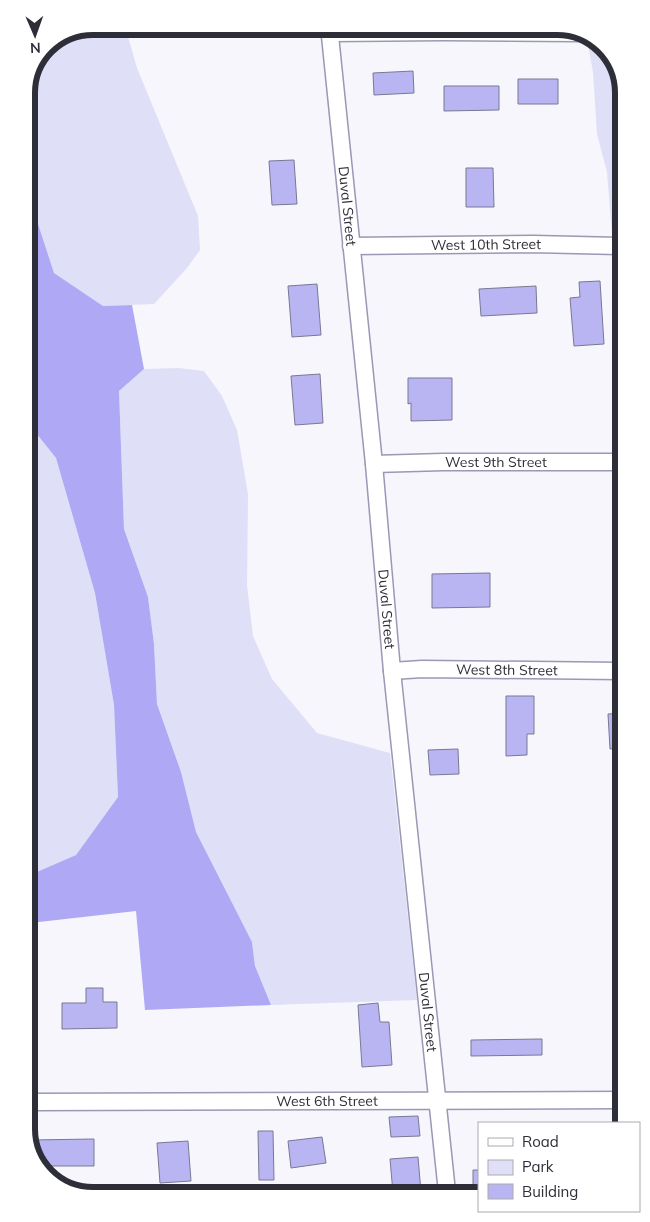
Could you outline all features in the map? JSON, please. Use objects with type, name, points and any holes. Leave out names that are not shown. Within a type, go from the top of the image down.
[{"type":"street","name":"Duval Street","points":[[330,35],[374,464],[392,671],[447,1187]]},
{"type":"street","name":"West 10th Street","points":[[351,246],[524,244],[615,246]]},
{"type":"street","name":"West 9th Street","points":[[374,464],[615,462]]},
{"type":"street","name":"West 8th Street","points":[[392,671],[422,669],[615,671]]},
{"type":"street","name":"West 6th Street","points":[[35,1102],[615,1100]]},
{"type":"green space","points":[[93,35],[128,35],[137,68],[198,216],[200,250],[187,268],[154,304],[103,306],[54,273],[35,215],[35,89],[39,71],[45,61],[60,60],[60,46],[71,39]]},
{"type":"green space","points":[[588,45],[601,55],[611,71],[614,82],[615,234],[612,234],[607,172],[597,134],[593,72]]},
{"type":"green space","points":[[178,368],[204,371],[222,396],[237,430],[248,494],[247,585],[253,636],[272,679],[317,733],[390,753],[417,1000],[271,1005],[255,966],[252,942],[196,832],[181,772],[157,704],[154,644],[148,597],[124,529],[119,391],[144,369]]},
{"type":"green space","points":[[35,432],[56,458],[95,593],[114,705],[118,797],[76,855],[35,873]]},
{"type":"shaded area","points":[[35,215],[54,273],[103,306],[132,305],[144,369],[119,391],[124,529],[148,597],[154,644],[157,704],[181,772],[196,832],[252,942],[255,966],[271,1005],[145,1010],[136,911],[35,922],[35,873],[76,855],[118,797],[114,705],[95,593],[56,458],[35,432]]},
{"type":"building","points":[[413,71],[414,93],[374,95],[373,73]]},
{"type":"building","points":[[518,79],[558,79],[558,104],[518,104]]},
{"type":"building","points":[[444,86],[499,86],[499,110],[444,111]]},
{"type":"building","points":[[294,160],[297,204],[272,205],[269,161]]},
{"type":"building","points":[[466,168],[493,168],[494,207],[466,207]]},
{"type":"building","points":[[600,281],[604,344],[574,346],[570,298],[580,297],[579,282]]},
{"type":"building","points":[[317,284],[321,335],[292,337],[288,286]]},
{"type":"building","points":[[536,286],[537,313],[481,316],[479,289]]},
{"type":"building","points":[[320,374],[323,423],[295,425],[291,376]]},
{"type":"building","points":[[408,378],[452,378],[452,420],[411,421],[411,403],[408,404]]},
{"type":"building","points":[[490,573],[490,607],[432,608],[432,574]]},
{"type":"building","points":[[506,696],[534,696],[534,734],[527,734],[527,755],[506,756]]},
{"type":"building","points":[[608,714],[615,714],[615,749],[610,749]]},
{"type":"building","points":[[458,749],[459,774],[430,775],[428,750]]},
{"type":"building","points":[[86,988],[103,988],[103,1002],[117,1002],[117,1028],[62,1029],[62,1003],[86,1003]]},
{"type":"building","points":[[378,1003],[380,1022],[389,1022],[392,1065],[362,1067],[358,1005]]},
{"type":"building","points":[[542,1039],[542,1055],[471,1056],[471,1040]]},
{"type":"building","points":[[418,1116],[420,1136],[391,1137],[389,1117]]},
{"type":"building","points":[[258,1131],[273,1131],[274,1180],[259,1180]]},
{"type":"building","points":[[322,1137],[326,1163],[291,1168],[288,1141]]},
{"type":"building","points":[[94,1139],[94,1166],[48,1166],[39,1151],[36,1140]]},
{"type":"building","points":[[188,1141],[191,1181],[160,1183],[157,1143]]},
{"type":"building","points":[[418,1157],[421,1187],[392,1187],[390,1159]]},
{"type":"building","points":[[473,1170],[478,1170],[478,1187],[473,1187]]}]
